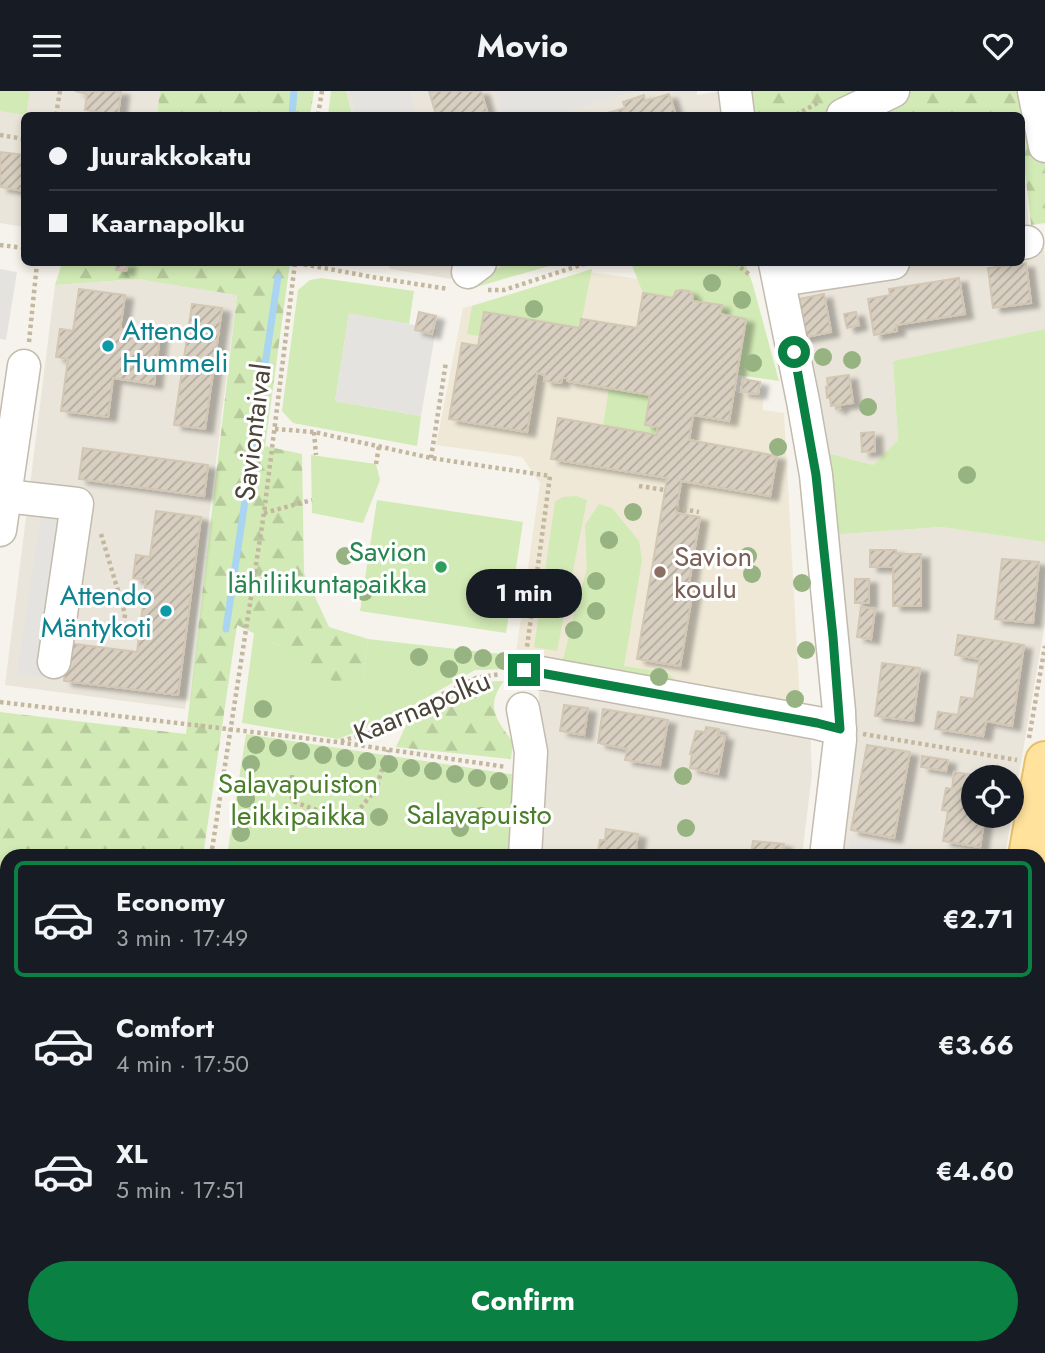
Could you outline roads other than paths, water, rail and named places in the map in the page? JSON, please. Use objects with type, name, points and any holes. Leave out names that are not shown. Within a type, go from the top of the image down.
[{"type":"main road","points":[[1028,849],[1031,761]]},
{"type":"street","points":[[735,91],[738,112]]},
{"type":"street","points":[[849,112],[893,91]]},
{"type":"street","points":[[1034,91],[1045,146]]},
{"type":"street","points":[[827,849],[840,740],[850,731],[833,637],[816,475],[778,271],[850,266]]},
{"type":"street","points":[[0,530],[24,366]]},
{"type":"street","points":[[6,496],[77,504],[54,662]]},
{"type":"street","name":"Kaarnapolku","points":[[524,670],[850,731]]},
{"type":"street","points":[[523,709],[531,752],[525,849]]},
{"type":"waterway","points":[[292,112],[294,91]]},
{"type":"waterway","points":[[226,629],[278,277]]},
{"type":"place","name":"Attendo Hummeli","points":[[108,346]]},
{"type":"place","name":"Savion lähiliikuntapaikka","points":[[441,567]]},
{"type":"place","name":"Savion koulu","points":[[660,572]]},
{"type":"place","name":"Attendo Mäntykoti","points":[[166,611]]},
{"type":"park label","name":"Salavapuiston leikkipaikka","points":[[298,799]]},
{"type":"park label","name":"Salavapuisto","points":[[479,814]]}]
